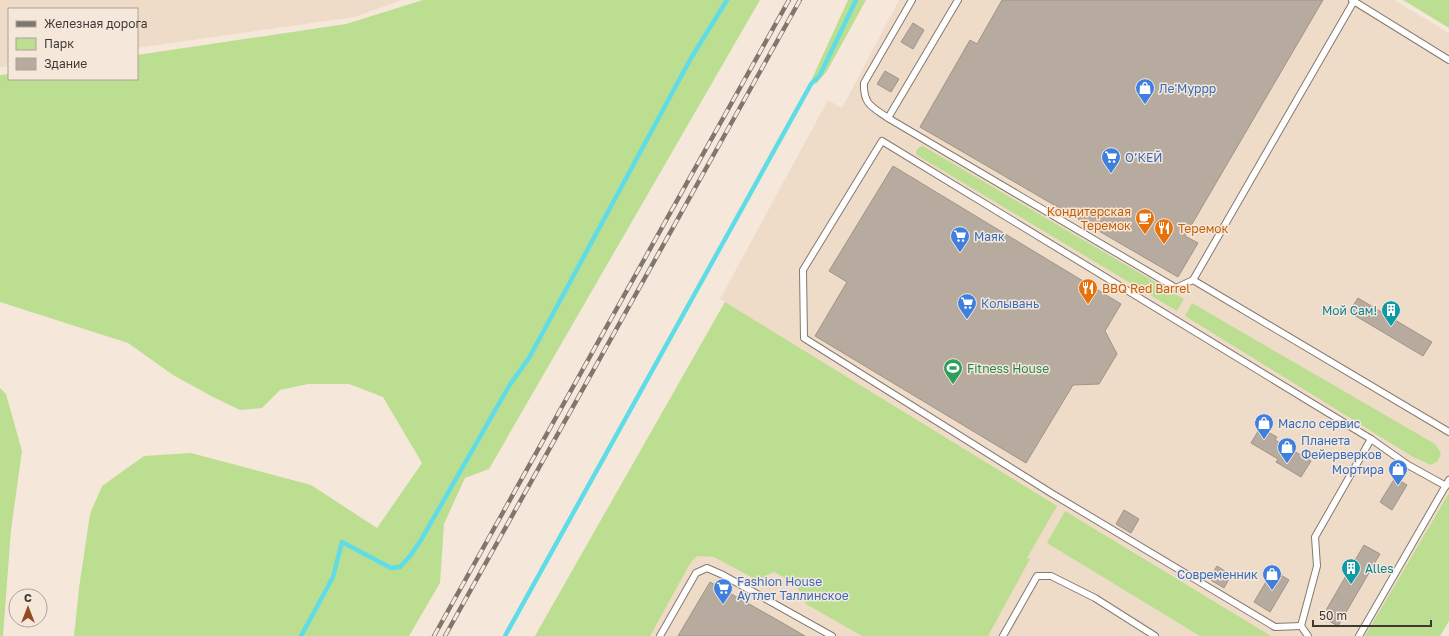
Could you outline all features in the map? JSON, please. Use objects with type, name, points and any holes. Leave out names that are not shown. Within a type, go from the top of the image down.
[{"type":"lane","points":[[912,0],[864,83],[863,94],[868,104],[888,118],[1176,288],[1193,280],[1353,1],[1449,60]]},
{"type":"lane","points":[[888,118],[958,0]]},
{"type":"lane","points":[[1301,626],[1275,627],[1051,493],[804,338],[803,270],[882,140],[1372,439],[1408,465],[1448,483],[1359,636]]},
{"type":"lane","points":[[1193,280],[1449,432]]},
{"type":"lane","points":[[1308,636],[1301,626],[1317,566],[1315,537],[1372,439]]},
{"type":"lane","points":[[660,636],[696,573],[708,568],[723,574],[832,636]]},
{"type":"lane","points":[[1003,636],[1037,576],[1050,576],[1095,598],[1155,636]]},
{"type":"shaded area","points":[[0,0],[402,0],[355,17],[138,48],[138,8],[8,8],[8,66],[0,67]]},
{"type":"shaded area","points":[[899,0],[1394,0],[1449,33],[1449,504],[1371,636],[535,636],[725,302],[720,299],[828,100],[842,108]]},
{"type":"green space","points":[[423,0],[760,0],[489,469],[465,478],[444,524],[440,583],[409,636],[74,636],[79,588],[90,514],[102,486],[144,456],[191,453],[311,485],[377,528],[422,463],[383,397],[349,384],[308,384],[280,390],[262,408],[240,410],[173,375],[128,343],[0,302],[0,75],[8,74],[8,80],[138,80],[138,55],[346,24]]},
{"type":"green space","points":[[848,0],[866,0],[827,71],[816,84],[811,81]]},
{"type":"green space","points":[[1403,0],[1449,0],[1449,28]]},
{"type":"green space","points":[[923,146],[1184,299],[1177,311],[920,157],[916,154],[916,151]]},
{"type":"green space","name":"Fashion House Аутлет Таллинское","points":[[725,302],[1057,506],[1027,558],[1030,559],[988,636],[862,636],[806,604],[795,583],[774,572],[757,580],[714,557],[697,556],[691,562],[650,636],[535,636]]},
{"type":"green space","points":[[1192,303],[1435,444],[1441,453],[1438,461],[1431,465],[1413,457],[1185,316]]},
{"type":"green space","points":[[0,388],[6,394],[22,451],[11,530],[3,636],[0,636]]},
{"type":"green space","points":[[1449,493],[1449,621],[1440,636],[1365,636]]},
{"type":"green space","points":[[1065,511],[1271,636],[1200,636],[1047,543]]},
{"type":"building","name":"О’КЕЙ","points":[[1002,0],[1323,0],[1185,236],[1198,243],[1178,277],[920,127],[970,40],[977,44]]},
{"type":"building","points":[[913,23],[924,30],[913,49],[901,42]]},
{"type":"building","points":[[885,71],[899,79],[891,92],[877,84]]},
{"type":"building","name":"Колывань","points":[[893,166],[1121,304],[1105,331],[1117,354],[1099,384],[1073,385],[1026,463],[815,336],[847,282],[829,271]]},
{"type":"building","name":"Мой Сам!","points":[[1358,298],[1432,342],[1423,356],[1349,312]]},
{"type":"building","points":[[1260,428],[1277,437],[1275,440],[1311,461],[1301,477],[1276,462],[1278,459],[1251,443]]},
{"type":"building","points":[[1395,478],[1407,485],[1392,510],[1380,502]]},
{"type":"building","points":[[1124,510],[1139,519],[1131,533],[1116,524]]},
{"type":"building","name":"Alles","points":[[1364,545],[1380,554],[1338,626],[1322,617]]},
{"type":"building","points":[[1217,566],[1231,575],[1224,588],[1209,579]]},
{"type":"building","name":"Современник","points":[[1273,570],[1289,580],[1270,612],[1254,602]]},
{"type":"building","name":"Fashion House Аутлет Таллинское","points":[[710,582],[774,618],[805,636],[678,636]]},
{"type":"waterway","points":[[301,636],[333,577],[342,542],[391,568],[400,567],[421,540],[509,386],[529,358],[691,58],[727,0]]},
{"type":"waterway","points":[[505,636],[811,84],[820,75],[856,0]]},
{"type":"railway","points":[[434,636],[789,0]]},
{"type":"railway","points":[[445,636],[800,0]]},
{"type":"place","name":"Ле'Муррр","points":[[1145,105]]},
{"type":"place","name":"О’КЕЙ","points":[[1111,174]]},
{"type":"place","name":"Кондитерская Теремок","points":[[1145,235]]},
{"type":"place","name":"Теремок","points":[[1164,245]]},
{"type":"place","name":"Маяк","points":[[960,253]]},
{"type":"place","name":"BBQ Red Barrel","points":[[1088,305]]},
{"type":"place","name":"Колывань","points":[[967,320]]},
{"type":"place","name":"Мой Сам!","points":[[1391,327]]},
{"type":"place","name":"Fitness House","points":[[953,385]]},
{"type":"place","name":"Масло сервис","points":[[1264,440]]},
{"type":"place","name":"Планета Фейерверков","points":[[1287,464]]},
{"type":"place","name":"Мортира","points":[[1398,486]]},
{"type":"place","name":"Alles","points":[[1351,585]]},
{"type":"place","name":"Современник","points":[[1272,591]]},
{"type":"place","name":"Fashion House Аутлет Таллинское","points":[[723,605]]}]
